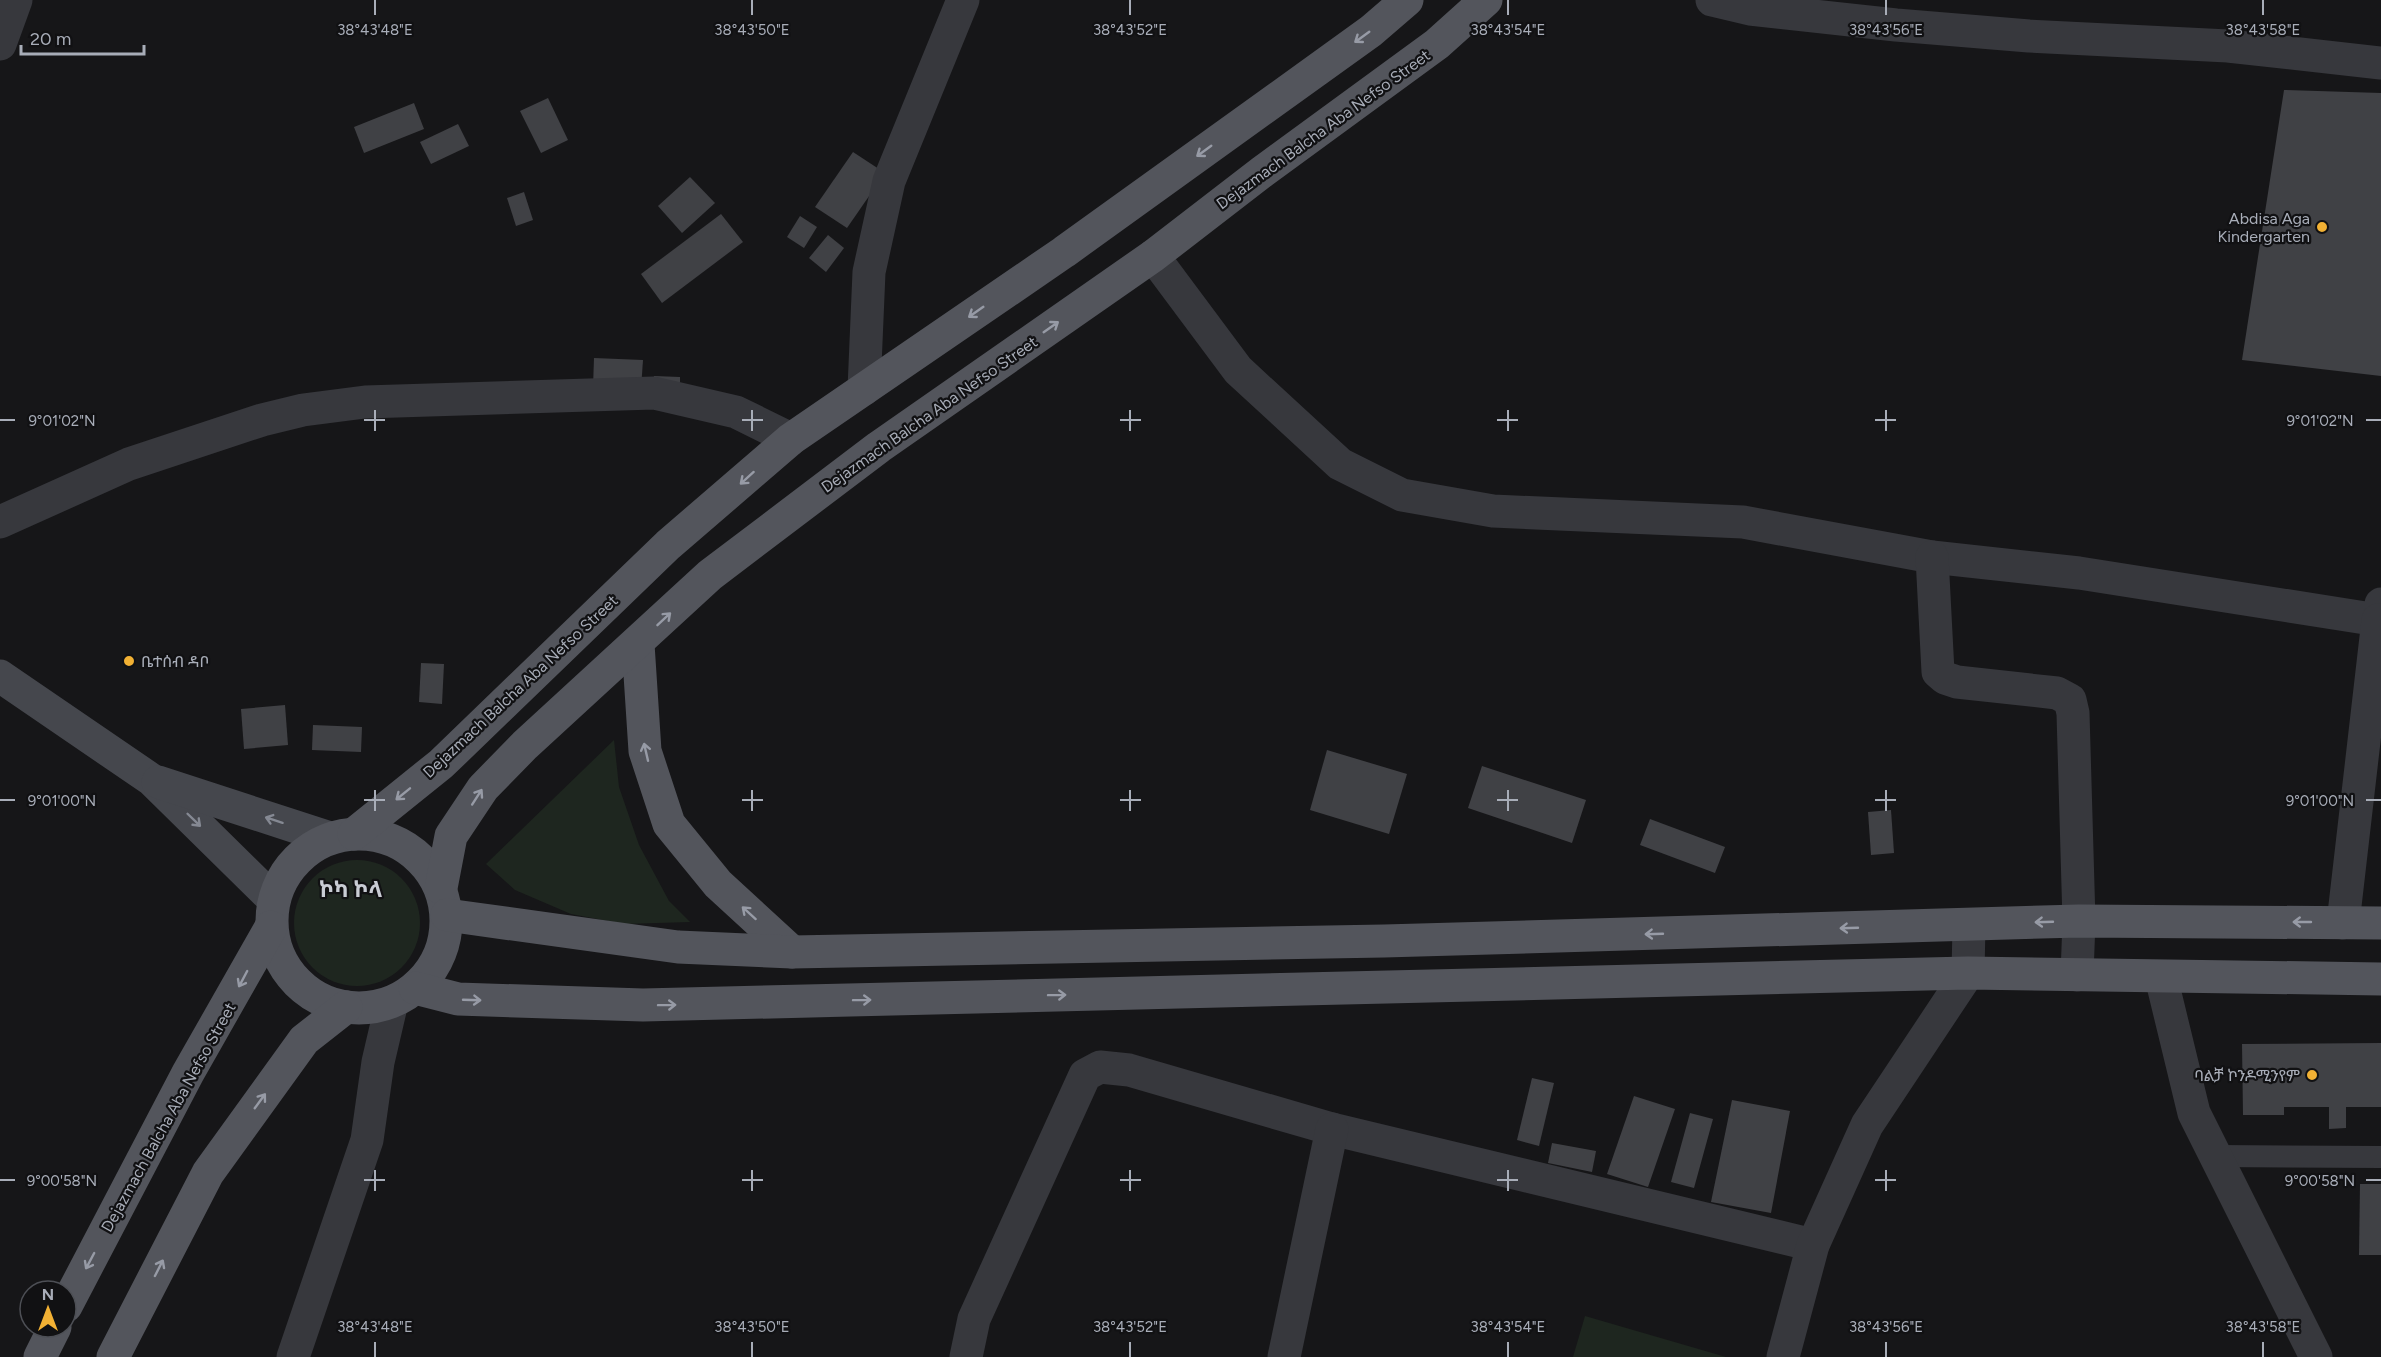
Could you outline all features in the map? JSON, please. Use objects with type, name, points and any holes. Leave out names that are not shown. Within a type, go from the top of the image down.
[{"type":"main road","name":"Dejazmach Balcha Aba Nefso Street","points":[[342,836],[441,764],[668,545],[791,439],[1073,245],[1371,31],[1407,0]]},
{"type":"main road","name":"Dejazmach Balcha Aba Nefso Street","points":[[444,902],[451,836],[483,788],[525,745],[638,644],[710,575],[879,447],[1153,256],[1262,172],[1437,44],[1486,0]]},
{"type":"main road","points":[[638,644],[645,751],[669,824],[718,884],[792,952]]},
{"type":"main road","points":[[0,676],[152,780],[272,913]]},
{"type":"main road","points":[[152,780],[342,836],[381,836],[406,847],[426,865],[444,902],[444,942],[433,968],[403,995],[369,1007],[345,1007],[318,998],[294,980],[278,955],[272,913],[285,873],[305,851],[342,836]]},
{"type":"main road","points":[[444,902],[678,947],[792,952],[1065,949],[2079,921],[2381,923]]},
{"type":"main road","name":"Dejazmach Balcha Aba Nefso Street","points":[[78,1283],[272,913]]},
{"type":"main road","points":[[403,995],[643,1005],[1968,973],[2381,979]]},
{"type":"main road","points":[[113,1357],[208,1173],[304,1040],[345,1007]]},
{"type":"main road","points":[[40,1357],[49,1339]]},
{"type":"street","points":[[0,44],[16,0]]},
{"type":"street","points":[[864,389],[869,272],[889,181],[963,0]]},
{"type":"street","points":[[1712,0],[1750,9],[1896,25],[2029,36],[2228,46],[2381,63]]},
{"type":"street","points":[[1153,256],[1238,370],[1340,464],[1402,495],[1493,511],[1743,522],[1932,557],[2079,573],[2380,615],[2343,922]]},
{"type":"street","points":[[0,522],[129,464],[262,420],[303,410],[364,402],[654,393],[736,412],[791,439]]},
{"type":"street","points":[[1932,557],[1938,672],[1945,678],[1957,682],[2057,693],[2070,700],[2073,713],[2079,921],[2077,975]]},
{"type":"street","points":[[1783,1357],[1813,1245],[1867,1125],[1968,973],[1969,925]]},
{"type":"street","points":[[2161,977],[2194,1113],[2316,1357]]},
{"type":"street","points":[[292,1357],[367,1140],[378,1062],[403,995]]},
{"type":"street","points":[[966,1357],[974,1318],[1084,1075],[1100,1067],[1129,1070],[1332,1129],[1813,1245]]},
{"type":"street","points":[[1284,1357],[1332,1129]]},
{"type":"lane","points":[[2216,1156],[2381,1157]]},
{"type":"shaded area","points":[[614,740],[619,787],[639,845],[669,901],[690,922],[624,924],[571,914],[515,890],[486,864]]},
{"type":"shaded area","points":[[357,860],[381,865],[401,879],[415,899],[420,923],[415,947],[401,967],[381,981],[357,986],[333,981],[313,967],[299,947],[294,923],[299,899],[313,879],[333,865]]},
{"type":"shaded area","points":[[1585,1316],[1726,1357],[1573,1357]]},
{"type":"building","name":"Abdisa Aga Kindergarten","points":[[2284,90],[2381,93],[2381,376],[2242,360]]},
{"type":"building","points":[[548,98],[568,140],[541,153],[520,111]]},
{"type":"building","points":[[414,103],[424,129],[364,153],[354,127]]},
{"type":"building","points":[[458,124],[469,146],[431,164],[420,142]]},
{"type":"building","points":[[853,152],[885,173],[847,228],[815,207]]},
{"type":"building","points":[[690,177],[715,203],[682,233],[658,206]]},
{"type":"building","points":[[524,192],[533,220],[516,226],[507,198]]},
{"type":"building","points":[[721,214],[743,242],[662,303],[641,274]]},
{"type":"building","points":[[800,216],[817,227],[804,248],[787,237]]},
{"type":"building","points":[[828,235],[844,248],[826,272],[809,258]]},
{"type":"building","points":[[594,358],[643,360],[641,389],[593,387]]},
{"type":"building","points":[[654,376],[680,377],[680,386],[653,386]]},
{"type":"building","points":[[421,663],[444,664],[442,704],[419,702]]},
{"type":"building","points":[[285,705],[288,745],[244,749],[241,709]]},
{"type":"building","points":[[313,725],[362,727],[361,752],[312,750]]},
{"type":"building","points":[[1327,750],[1407,774],[1389,834],[1310,810]]},
{"type":"building","points":[[1482,766],[1586,800],[1572,843],[1468,808]]},
{"type":"building","points":[[1891,810],[1894,853],[1871,855],[1868,812]]},
{"type":"building","points":[[1650,819],[1725,847],[1715,873],[1640,845]]},
{"type":"building","name":"ባልቻ ኮንዶሚንየም","points":[[2381,1043],[2381,1107],[2346,1107],[2346,1128],[2329,1129],[2329,1107],[2284,1107],[2284,1115],[2243,1115],[2242,1044]]},
{"type":"building","points":[[1532,1078],[1554,1083],[1539,1146],[1517,1140]]},
{"type":"building","points":[[1634,1096],[1675,1109],[1648,1187],[1607,1174]]},
{"type":"building","points":[[1732,1100],[1790,1111],[1771,1213],[1711,1202]]},
{"type":"building","points":[[1690,1113],[1713,1119],[1694,1188],[1671,1182]]},
{"type":"building","points":[[1552,1143],[1596,1151],[1592,1172],[1548,1163]]},
{"type":"building","points":[[2360,1184],[2381,1184],[2381,1255],[2359,1255]]},
{"type":"place","name":"Abdisa Aga Kindergarten","points":[[2322,227]]},
{"type":"place","name":"ቤተሰብ ዳቦ","points":[[129,661]]},
{"type":"place","name":"ባልቻ ኮንዶሚንየም","points":[[2312,1075]]},
{"type":"district","name":"ኮካ ኮላ","points":[[351,889]]}]
